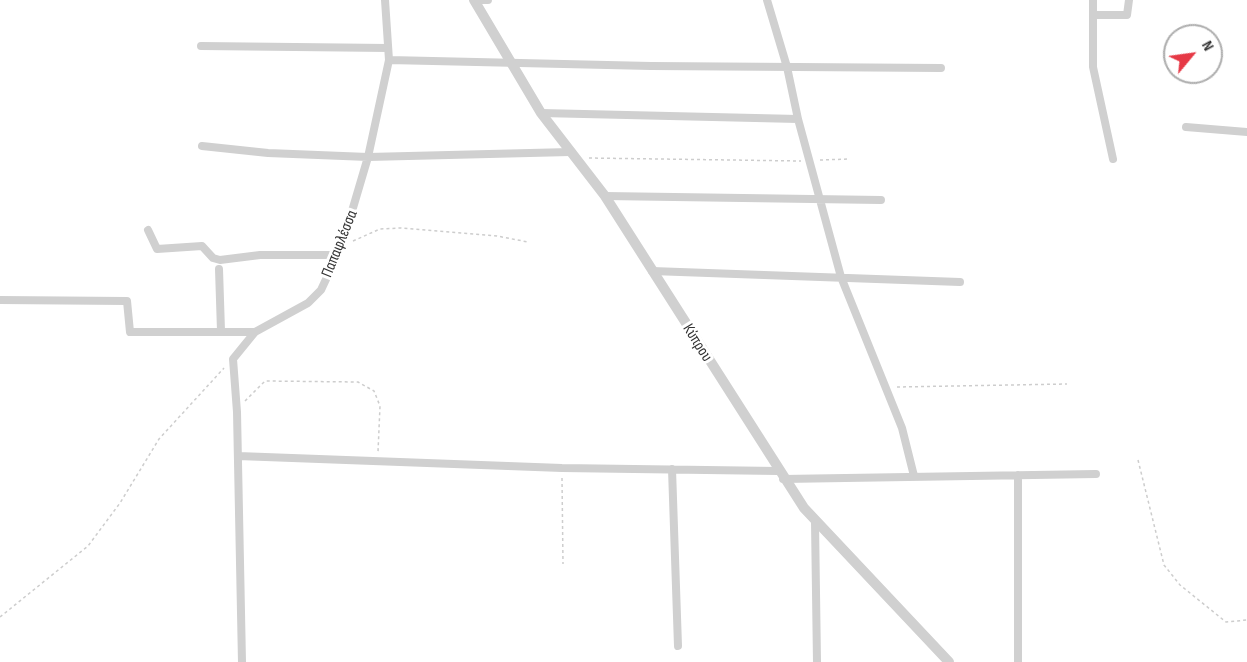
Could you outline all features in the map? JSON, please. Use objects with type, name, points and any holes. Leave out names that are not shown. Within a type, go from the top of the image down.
[{"type":"street","name":"Παπαφλέσσα","points":[[233,359],[255,332],[308,303],[321,290],[338,255],[368,157],[389,60],[385,0]]},
{"type":"street","points":[[474,0],[488,0]]},
{"type":"street","name":"Κύπρου","points":[[474,0],[541,113],[604,196],[781,475],[815,522],[949,662]]},
{"type":"street","points":[[767,0],[787,67],[798,119],[841,278],[861,333],[887,387],[902,428],[914,477]]},
{"type":"street","points":[[1093,0],[1093,67],[1113,159]]},
{"type":"street","points":[[1094,15],[1127,15],[1129,0]]},
{"type":"street","points":[[201,46],[388,48]]},
{"type":"street","points":[[389,60],[941,68]]},
{"type":"street","points":[[541,113],[798,119]]},
{"type":"street","points":[[1186,127],[1247,132]]},
{"type":"street","points":[[202,146],[268,153],[368,157],[573,156]]},
{"type":"street","points":[[604,196],[881,200]]},
{"type":"street","points":[[148,230],[157,249],[202,246],[213,258],[220,260],[260,255],[338,255]]},
{"type":"street","points":[[219,269],[221,331]]},
{"type":"street","points":[[652,271],[960,282]]},
{"type":"street","points":[[0,300],[127,301],[130,332],[255,332]]},
{"type":"street","points":[[233,359],[237,412],[242,662]]},
{"type":"street","points":[[238,456],[562,468],[672,469],[781,475],[914,477],[1096,474]]},
{"type":"street","points":[[672,469],[678,646]]},
{"type":"street","points":[[1018,475],[1018,662]]},
{"type":"street","points":[[815,522],[817,662]]},
{"type":"path","points":[[573,156],[810,161],[849,159]]},
{"type":"path","points":[[342,245],[380,229],[399,228],[497,236],[528,242]]},
{"type":"path","points":[[0,617],[88,546],[120,503],[159,439],[233,359]]},
{"type":"path","points":[[237,412],[265,381],[358,382],[375,391],[380,406],[380,439],[373,461]]},
{"type":"path","points":[[887,387],[1067,384]]},
{"type":"path","points":[[1138,460],[1164,565],[1180,585],[1226,622],[1247,620]]},
{"type":"path","points":[[562,468],[563,564]]}]
